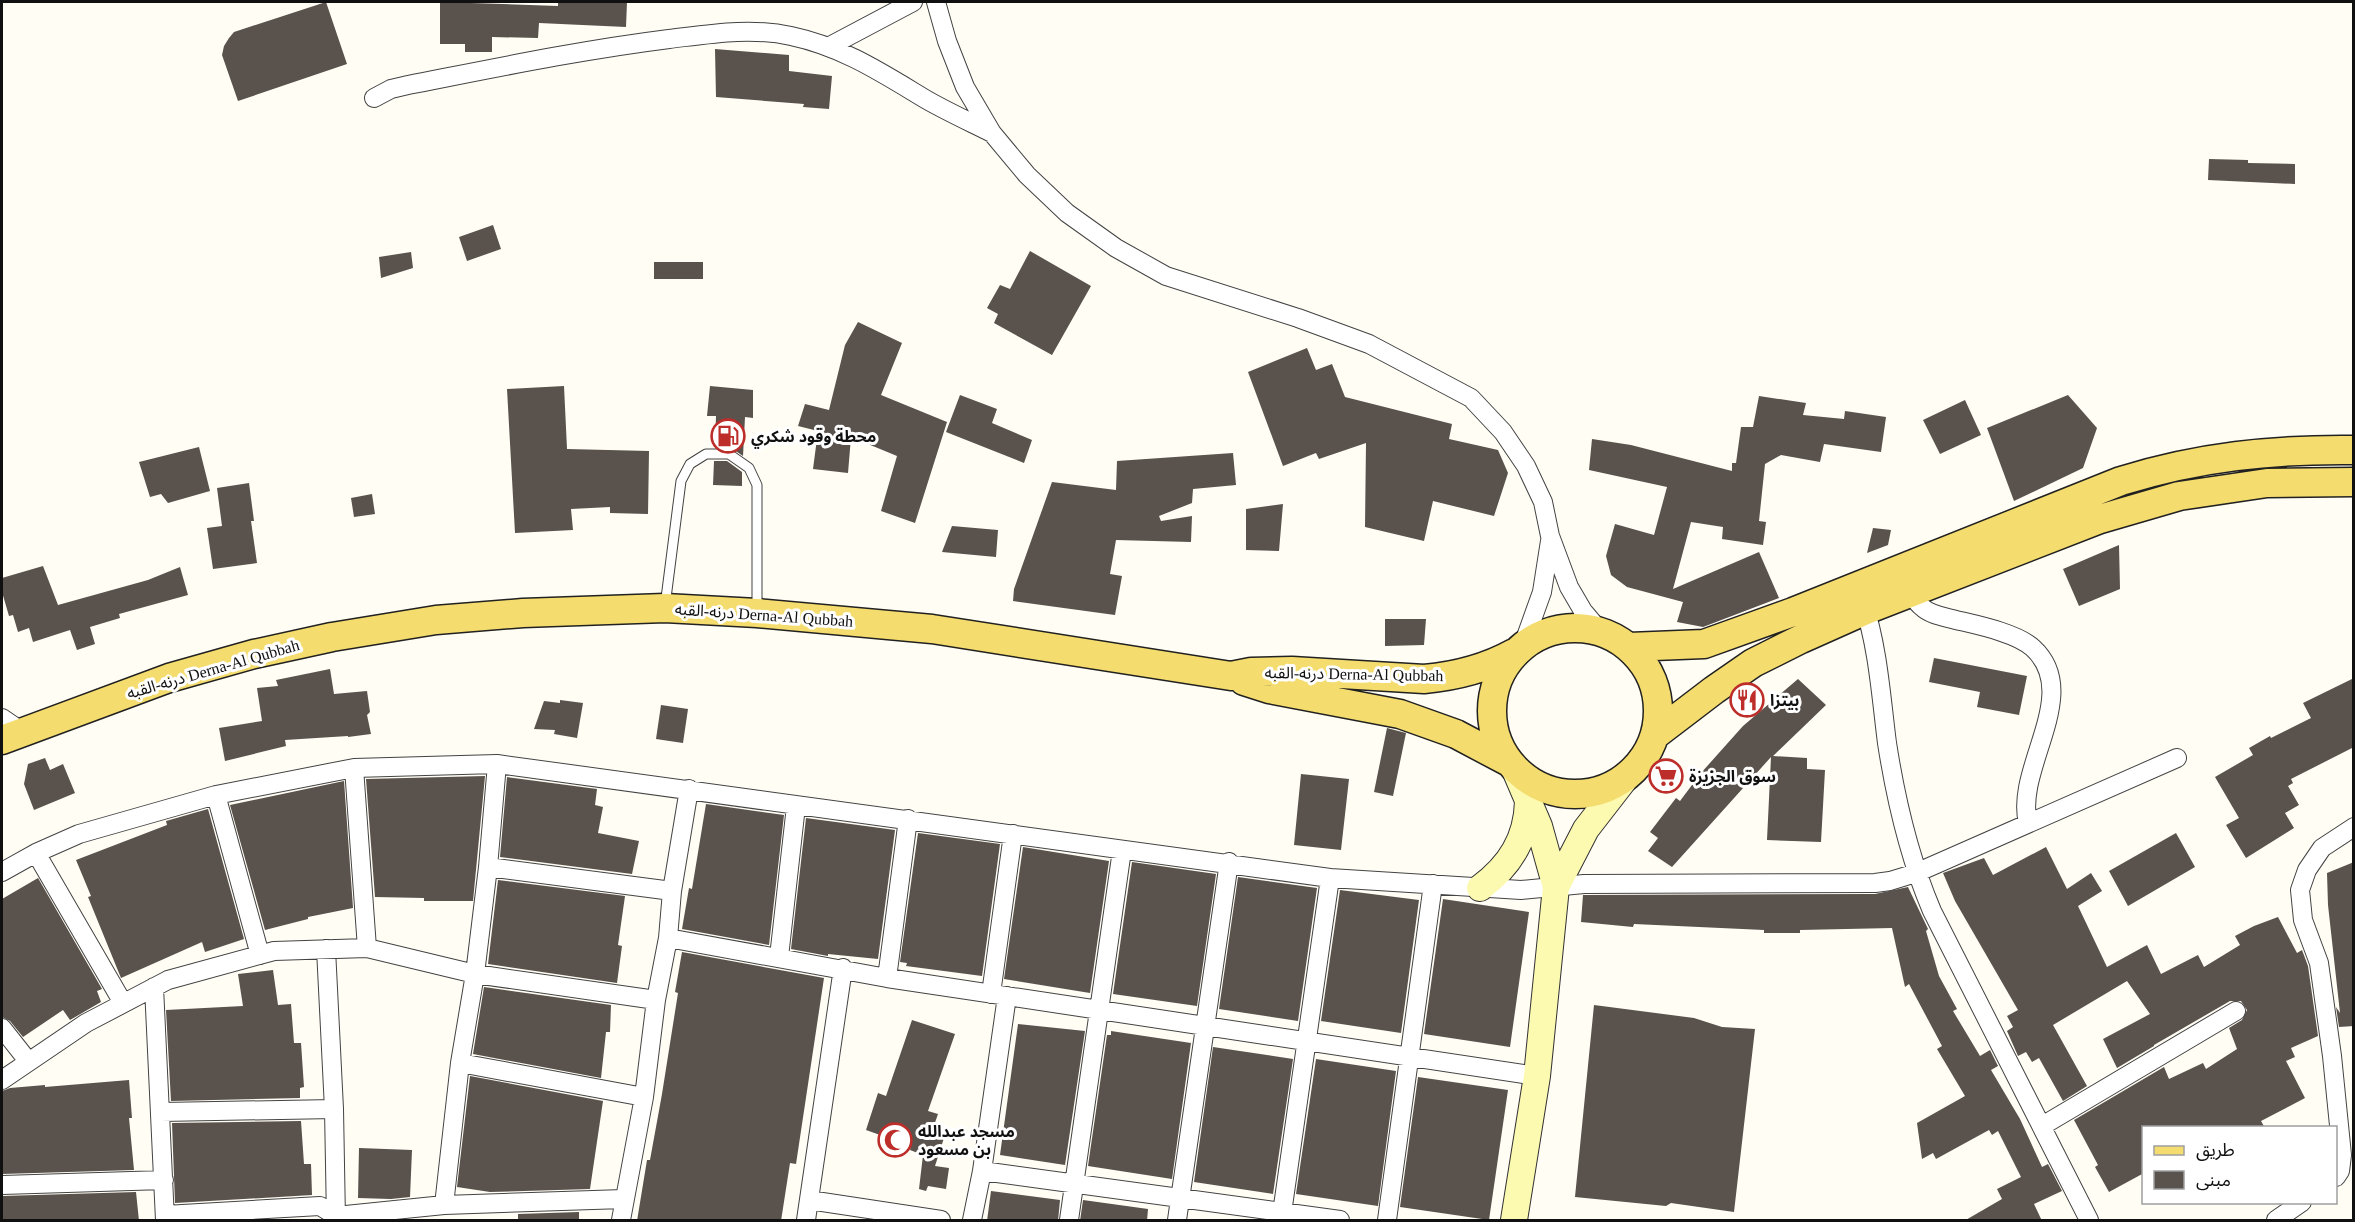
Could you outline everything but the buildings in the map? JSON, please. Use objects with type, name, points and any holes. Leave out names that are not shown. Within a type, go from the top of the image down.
[{"type":"main road","points":[[1556,886],[1586,829],[1624,780],[1639,765],[1656,735],[1753,663],[1862,598],[2121,481],[2147,473],[2249,453],[2305,449],[2354,450]]},
{"type":"main road","points":[[1629,647],[1704,644],[1862,598],[1910,593],[2100,519],[2180,496],[2267,483],[2354,482]]},
{"type":"main road","name":"درنه-القبه Derna-Al Qubbah","points":[[8,730],[169,678],[254,654],[332,637],[436,620],[523,613],[665,608],[757,613],[932,630],[1231,676],[1251,672],[1282,671],[1415,679],[1443,677],[1480,669],[1519,649]]},
{"type":"main road","points":[[1514,1221],[1538,1076],[1556,886],[1549,855],[1528,798],[1498,745],[1492,726],[1491,706],[1495,687],[1502,669],[1519,649],[1540,634],[1560,628],[1581,627],[1600,632],[1629,647],[1643,663],[1653,682],[1658,704],[1656,735]]},
{"type":"main road","points":[[1231,676],[1269,689],[1400,714],[1456,734],[1511,765],[1531,782],[1548,790],[1568,795],[1587,794],[1606,789],[1624,780]]},
{"type":"main road","points":[[1480,888],[1505,867],[1514,854],[1525,826],[1528,798]]},
{"type":"street","points":[[828,47],[913,2]]},
{"type":"street","points":[[936,2],[947,41],[965,87],[992,133],[1027,174],[1066,213],[1116,248],[1166,276],[1298,318],[1369,344],[1471,399],[1503,432],[1526,466],[1543,502],[1550,536],[1569,587],[1583,611],[1600,632]]},
{"type":"street","points":[[374,98],[399,87],[556,57],[630,44],[738,31],[790,36],[828,47],[866,62],[927,100],[992,133]]},
{"type":"street","points":[[1519,649],[1542,592],[1550,536]]},
{"type":"street","points":[[1910,593],[1922,608],[1940,616],[2016,638],[2032,647],[2045,661],[2052,682],[2051,704],[2026,797],[2028,824]]},
{"type":"street","points":[[1862,598],[1880,685],[1894,785],[1904,834],[1916,873],[1932,911],[2089,1221]]},
{"type":"street","points":[[2,872],[80,834],[216,795],[354,768],[497,764],[1122,850],[1229,862],[1330,878],[1521,890],[1595,884],[1875,883],[1916,873],[2177,758]]},
{"type":"street","points":[[444,1205],[460,1064],[475,974],[488,867],[497,764]]},
{"type":"street","points":[[354,768],[367,948]]},
{"type":"street","points":[[621,1221],[644,1097],[656,1000],[668,938],[672,891],[689,789]]},
{"type":"street","points":[[216,795],[260,955]]},
{"type":"street","points":[[779,957],[796,806]]},
{"type":"street","points":[[887,978],[908,819]]},
{"type":"street","points":[[2337,1176],[2340,1171],[2342,1155],[2332,1056],[2319,963],[2303,920],[2300,890],[2307,870],[2322,848],[2354,827]]},
{"type":"street","points":[[972,1221],[982,1172],[1012,834]]},
{"type":"street","points":[[1069,1221],[1122,850]]},
{"type":"street","points":[[36,854],[123,1003]]},
{"type":"street","points":[[1177,1221],[1229,862]]},
{"type":"street","points":[[488,867],[672,891]]},
{"type":"street","points":[[1281,1216],[1330,878]]},
{"type":"street","points":[[1387,1221],[1433,884]]},
{"type":"street","points":[[668,938],[843,968],[887,978],[1538,1076]]},
{"type":"street","points":[[2,1080],[86,1023],[168,980],[274,951],[367,948],[475,974],[656,1000]]},
{"type":"street","points":[[326,949],[334,1109],[336,1218]]},
{"type":"street","points":[[806,1221],[843,968]]},
{"type":"street","points":[[154,987],[165,1218],[320,1206],[336,1218],[444,1205],[624,1199]]},
{"type":"street","points":[[2042,1126],[2236,1011]]},
{"type":"street","points":[[2,1028],[28,1061]]},
{"type":"street","points":[[460,1064],[644,1097]]},
{"type":"street","points":[[161,1112],[334,1109]]},
{"type":"street","points":[[982,1172],[1180,1198],[1281,1216],[1340,1221]]},
{"type":"street","points":[[2,1185],[164,1180]]},
{"type":"street","points":[[809,1200],[942,1221]]},
{"type":"street","points":[[2276,1221],[2301,1204]]},
{"type":"lane","points":[[665,608],[681,481],[690,464],[706,454],[729,454],[749,468],[757,485],[757,613]]},
{"type":"place","name":"محطة وقود شكري","points":[[728,436]]},
{"type":"place","name":"بيتزا","points":[[1747,700]]},
{"type":"place","name":"سوق الجزيزة","points":[[1666,776]]},
{"type":"place","name":"مسجد عبدالله بن مسعود","points":[[895,1140]]}]
